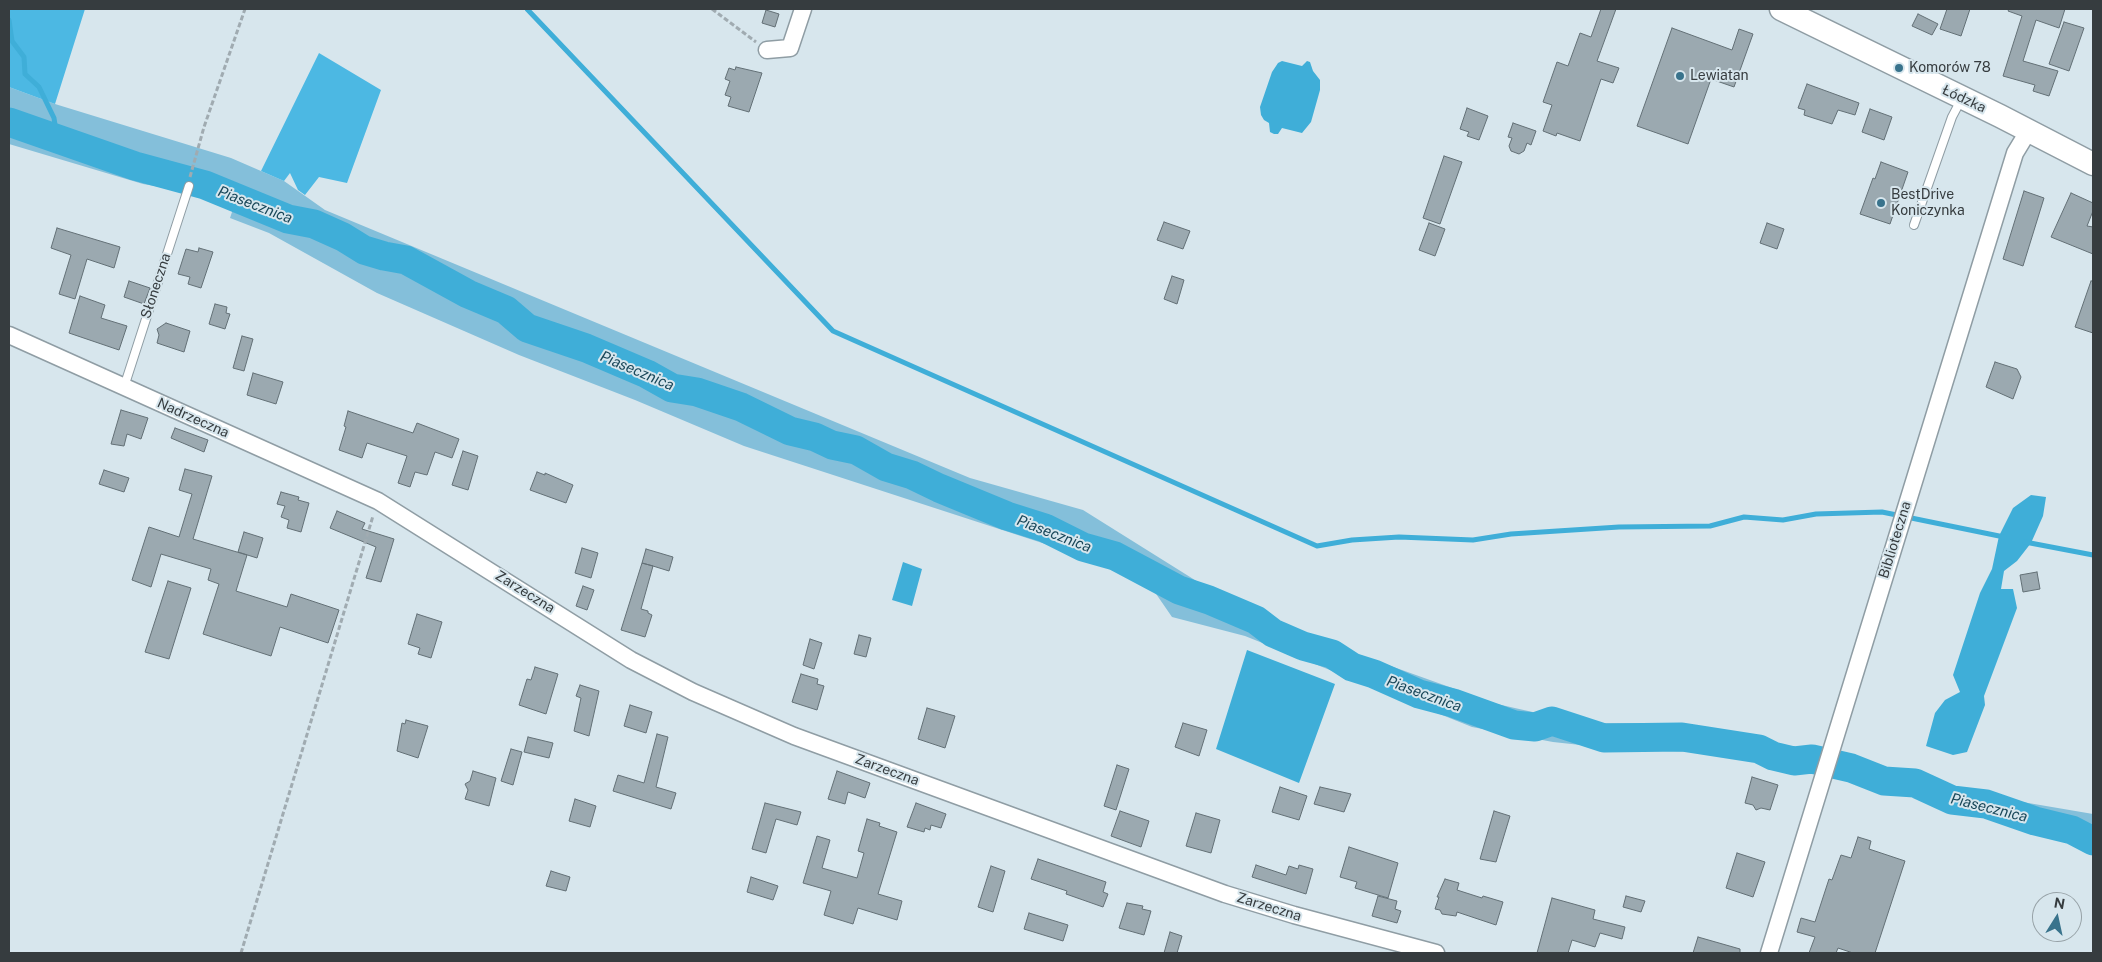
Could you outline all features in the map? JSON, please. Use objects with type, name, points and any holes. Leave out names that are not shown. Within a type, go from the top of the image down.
[{"type":"main road","name":"Łódzka","points":[[1781,9],[2029,130],[2093,164]]},
{"type":"street","points":[[767,50],[790,48],[803,9]]},
{"type":"street","name":"Biblioteczna","points":[[1769,953],[2015,153],[2029,130]]},
{"type":"street","name":"Nadrzeczna","points":[[9,335],[378,501]]},
{"type":"street","name":"Zarzeczna","points":[[378,501],[631,660],[693,692],[794,736],[1225,894],[1294,915],[1436,953]]},
{"type":"lane","points":[[1914,225],[1952,117],[1962,98]]},
{"type":"lane","name":"Słoneczna","points":[[124,386],[188,186]]},
{"type":"path","points":[[191,174],[204,128],[245,9]]},
{"type":"path","points":[[712,9],[767,50]]},
{"type":"path","points":[[241,953],[378,501]]},
{"type":"shaded area","points":[[9,9],[85,9],[55,104],[9,87]]},
{"type":"shaded area","points":[[319,53],[381,90],[347,183],[319,177],[305,195],[298,190],[290,173],[284,181],[261,171]]},
{"type":"shaded area","points":[[1282,61],[1302,66],[1307,61],[1310,62],[1313,71],[1320,80],[1320,90],[1311,122],[1302,133],[1282,128],[1278,134],[1274,134],[1270,132],[1269,123],[1261,115],[1260,107],[1272,72],[1278,63]]},
{"type":"shaded area","points":[[9,87],[55,104],[231,158],[284,181],[325,210],[970,478],[1083,510],[1230,602],[1360,655],[1497,704],[1537,713],[1555,710],[1596,723],[1657,723],[1819,753],[1999,798],[2093,814],[2093,848],[1984,814],[1838,778],[1717,753],[1608,748],[1553,742],[1472,727],[1245,636],[1172,617],[1152,588],[1073,553],[744,446],[635,400],[519,355],[377,293],[269,233],[230,218],[234,206],[195,193],[143,184],[9,144]]},
{"type":"shaded area","points":[[2031,495],[2046,497],[2043,516],[2031,543],[2017,561],[2004,571],[2001,589],[2013,589],[2017,608],[1984,696],[1985,705],[1967,752],[1953,755],[1926,746],[1935,713],[1945,700],[1960,692],[1953,675],[1980,593],[1992,569],[1999,536],[2013,508]]},
{"type":"shaded area","points":[[903,562],[922,569],[912,606],[892,600]]},
{"type":"shaded area","points":[[1247,650],[1335,684],[1299,783],[1216,749]]},
{"type":"building","points":[[1601,9],[1616,9],[1597,61],[1619,68],[1613,83],[1601,79],[1580,141],[1557,133],[1556,136],[1543,131],[1552,105],[1543,102],[1557,62],[1568,66],[1580,33],[1591,37]]},
{"type":"building","points":[[1947,9],[1970,9],[1961,36],[1940,29]]},
{"type":"building","points":[[2009,9],[2065,9],[2059,28],[2036,20],[2023,61],[2058,71],[2049,96],[2033,91],[2035,85],[2003,76],[2022,16],[2008,11]]},
{"type":"building","points":[[766,10],[779,14],[775,27],[762,23]]},
{"type":"building","points":[[1918,14],[1938,24],[1932,35],[1912,26]]},
{"type":"building","points":[[2064,22],[2084,28],[2069,71],[2049,64]]},
{"type":"building","points":[[1672,28],[1732,50],[1739,29],[1753,34],[1734,87],[1711,79],[1688,144],[1637,126]]},
{"type":"building","points":[[736,67],[762,73],[749,112],[728,106],[731,97],[725,95],[730,81],[725,79],[729,68],[735,70]]},
{"type":"building","points":[[1807,84],[1859,103],[1855,115],[1838,110],[1832,124],[1804,115],[1805,110],[1798,108]]},
{"type":"building","points":[[1467,108],[1488,116],[1479,140],[1467,136],[1469,132],[1460,129]]},
{"type":"building","points":[[1870,109],[1892,117],[1884,140],[1862,132]]},
{"type":"building","points":[[1513,123],[1536,131],[1531,145],[1527,143],[1524,151],[1519,154],[1511,151],[1509,146],[1512,138],[1508,137]]},
{"type":"building","points":[[1444,156],[1462,162],[1440,224],[1423,218]]},
{"type":"building","points":[[1881,162],[1908,172],[1890,224],[1860,214]]},
{"type":"building","points":[[2024,191],[2044,198],[2023,266],[2003,259]]},
{"type":"building","points":[[2071,193],[2093,203],[2093,211],[2087,226],[2093,227],[2093,254],[2051,237]]},
{"type":"building","points":[[1164,222],[1190,231],[1183,249],[1157,240]]},
{"type":"building","points":[[1429,223],[1445,229],[1435,256],[1419,250]]},
{"type":"building","points":[[1767,223],[1784,229],[1777,249],[1760,243]]},
{"type":"building","points":[[57,228],[120,247],[114,268],[87,259],[75,299],[59,294],[71,255],[51,248]]},
{"type":"building","points":[[199,248],[213,252],[201,288],[188,284],[190,277],[178,274],[186,249],[198,252]]},
{"type":"building","points":[[1172,276],[1184,280],[1177,304],[1164,299]]},
{"type":"building","points":[[129,281],[150,288],[144,304],[124,297]]},
{"type":"building","points":[[2091,281],[2093,281],[2093,333],[2075,327]]},
{"type":"building","points":[[80,296],[105,305],[101,318],[127,326],[119,350],[69,333]]},
{"type":"building","points":[[215,304],[227,307],[226,313],[230,314],[225,329],[209,324]]},
{"type":"building","points":[[166,323],[190,331],[184,352],[157,343],[159,335],[157,329]]},
{"type":"building","points":[[242,336],[253,339],[244,371],[233,368]]},
{"type":"building","points":[[1995,362],[2017,369],[2021,377],[2013,399],[1986,387]]},
{"type":"building","points":[[253,373],[283,382],[276,404],[247,395]]},
{"type":"building","points":[[121,410],[148,418],[141,439],[127,434],[124,446],[111,444]]},
{"type":"building","points":[[348,411],[413,433],[417,423],[459,439],[452,458],[435,452],[427,475],[415,472],[410,487],[398,483],[407,456],[367,443],[362,458],[339,450],[346,427],[344,426]]},
{"type":"building","points":[[175,428],[208,440],[204,452],[171,438]]},
{"type":"building","points":[[463,451],[478,456],[468,490],[452,485]]},
{"type":"building","points":[[185,469],[212,476],[193,539],[247,555],[236,591],[287,607],[291,594],[339,610],[328,643],[280,627],[271,656],[203,634],[219,584],[208,580],[211,569],[161,554],[151,587],[132,580],[149,527],[179,537],[192,494],[179,490]]},
{"type":"building","points":[[104,470],[129,478],[124,492],[99,484]]},
{"type":"building","points":[[537,472],[545,475],[545,473],[573,485],[566,503],[530,490]]},
{"type":"building","points":[[281,492],[299,497],[298,500],[309,503],[301,532],[287,528],[289,520],[281,517],[285,506],[277,504]]},
{"type":"building","points":[[337,511],[365,523],[362,529],[394,539],[381,582],[366,578],[376,547],[330,528]]},
{"type":"building","points":[[244,532],[263,538],[257,558],[238,552]]},
{"type":"building","points":[[582,548],[598,553],[591,578],[575,573]]},
{"type":"building","points":[[646,549],[673,557],[669,571],[653,566],[641,609],[648,611],[652,615],[645,637],[621,630]]},
{"type":"building","points":[[2037,572],[2040,589],[2023,592],[2020,575]]},
{"type":"building","points":[[168,581],[191,588],[169,659],[145,652]]},
{"type":"building","points":[[583,586],[594,590],[587,610],[576,606]]},
{"type":"building","points":[[417,614],[442,622],[431,658],[418,654],[420,648],[408,644]]},
{"type":"building","points":[[859,635],[871,638],[866,657],[854,654]]},
{"type":"building","points":[[810,639],[822,643],[814,669],[803,665]]},
{"type":"building","points":[[535,667],[558,674],[546,714],[519,705],[527,679],[531,680]]},
{"type":"building","points":[[801,674],[818,679],[817,684],[824,686],[817,710],[792,702]]},
{"type":"building","points":[[580,685],[599,691],[589,736],[574,731],[581,698],[576,696]]},
{"type":"building","points":[[630,705],[652,712],[646,733],[624,726]]},
{"type":"building","points":[[927,708],[955,716],[945,748],[918,739]]},
{"type":"building","points":[[406,720],[428,726],[418,758],[397,751],[402,723],[405,724]]},
{"type":"building","points":[[1183,723],[1207,730],[1199,756],[1175,747]]},
{"type":"building","points":[[657,734],[668,737],[656,787],[676,793],[671,809],[613,791],[618,775],[644,783]]},
{"type":"building","points":[[528,737],[553,743],[549,758],[524,752]]},
{"type":"building","points":[[511,749],[522,752],[513,785],[501,781]]},
{"type":"building","points":[[1117,765],[1129,769],[1116,810],[1104,806]]},
{"type":"building","points":[[473,771],[496,778],[489,806],[465,799],[468,790],[465,784],[470,781]]},
{"type":"building","points":[[837,771],[870,783],[865,798],[848,792],[845,804],[828,799]]},
{"type":"building","points":[[1752,777],[1778,785],[1770,810],[1761,808],[1756,810],[1753,805],[1745,803]]},
{"type":"building","points":[[1280,787],[1307,796],[1299,820],[1272,812]]},
{"type":"building","points":[[1320,787],[1351,794],[1344,812],[1314,804]]},
{"type":"building","points":[[575,799],[596,806],[590,827],[569,821]]},
{"type":"building","points":[[765,803],[801,812],[797,825],[776,819],[766,853],[752,849]]},
{"type":"building","points":[[916,803],[946,814],[941,828],[931,825],[930,830],[925,828],[924,832],[907,827]]},
{"type":"building","points":[[1120,811],[1149,821],[1141,847],[1111,836]]},
{"type":"building","points":[[1494,811],[1510,816],[1496,862],[1480,859]]},
{"type":"building","points":[[1196,813],[1220,820],[1211,853],[1186,846]]},
{"type":"building","points":[[867,819],[880,823],[879,826],[897,832],[878,894],[902,901],[897,920],[858,908],[853,924],[824,915],[831,891],[803,883],[817,836],[830,840],[822,868],[857,878],[864,853],[858,851]]},
{"type":"building","points":[[1858,837],[1871,841],[1869,849],[1905,861],[1875,953],[1853,953],[1838,948],[1836,953],[1809,953],[1815,937],[1797,932],[1801,918],[1815,922],[1829,879],[1832,880],[1841,855],[1851,858]]},
{"type":"building","points":[[1349,847],[1398,863],[1388,898],[1355,888],[1357,882],[1340,877]]},
{"type":"building","points":[[1737,853],[1765,862],[1753,897],[1726,888]]},
{"type":"building","points":[[1038,859],[1106,882],[1103,892],[1108,894],[1103,907],[1066,894],[1067,891],[1031,879]]},
{"type":"building","points":[[1256,865],[1286,875],[1289,866],[1298,869],[1299,865],[1313,869],[1306,894],[1252,877]]},
{"type":"building","points":[[991,866],[1005,871],[993,912],[978,907]]},
{"type":"building","points":[[551,871],[570,877],[566,891],[546,886]]},
{"type":"building","points":[[751,877],[778,886],[773,900],[747,892]]},
{"type":"building","points":[[1445,879],[1459,883],[1457,890],[1503,902],[1496,925],[1457,912],[1456,916],[1442,914],[1440,910],[1435,909],[1439,897],[1437,897]]},
{"type":"building","points":[[1378,896],[1397,901],[1395,909],[1401,911],[1397,923],[1372,916]]},
{"type":"building","points":[[1626,896],[1645,901],[1641,912],[1623,907]]},
{"type":"building","points":[[1552,898],[1595,910],[1593,919],[1625,927],[1622,939],[1600,933],[1595,947],[1572,940],[1568,953],[1537,953]]},
{"type":"building","points":[[1127,903],[1143,906],[1142,909],[1151,911],[1144,935],[1119,928]]},
{"type":"building","points":[[1029,913],[1068,925],[1063,941],[1024,929]]},
{"type":"building","points":[[1170,932],[1182,936],[1177,953],[1164,953]]},
{"type":"building","points":[[1698,937],[1740,949],[1740,953],[1693,953]]},
{"type":"waterway","points":[[527,9],[833,331],[1317,546],[1352,540],[1399,537],[1473,540],[1511,534],[1619,527],[1710,526],[1744,517],[1783,520],[1816,514],[1882,512],[2004,537]]},
{"type":"waterway","points":[[9,20],[12,41],[24,57],[25,74],[39,87],[54,118],[57,138]]},
{"type":"waterway","name":"Piasecznica","points":[[9,122],[135,166],[205,185],[288,219],[314,224],[343,237],[364,250],[406,260],[468,294],[506,310],[527,328],[586,348],[647,374],[672,388],[697,392],[741,407],[790,431],[815,437],[832,445],[856,450],[886,467],[912,475],[1007,516],[1045,528],[1083,547],[1115,556],[1179,590],[1209,600],[1256,620],[1273,633],[1303,646],[1332,654],[1352,667],[1374,674],[1419,694],[1453,703],[1514,725],[1535,727],[1552,721],[1604,738],[1682,737],[1759,749],[1773,756],[1794,761],[1812,759],[1851,768],[1884,781],[1915,783],[1952,800],[1986,804],[2035,821],[2072,830],[2093,841]]},
{"type":"waterway","points":[[2025,542],[2093,555]]},
{"type":"place","name":"Komorów 78","points":[[1899,68]]},
{"type":"place","name":"Lewiatan","points":[[1680,76]]},
{"type":"place","name":"BestDrive Koniczynka","points":[[1881,203]]}]
